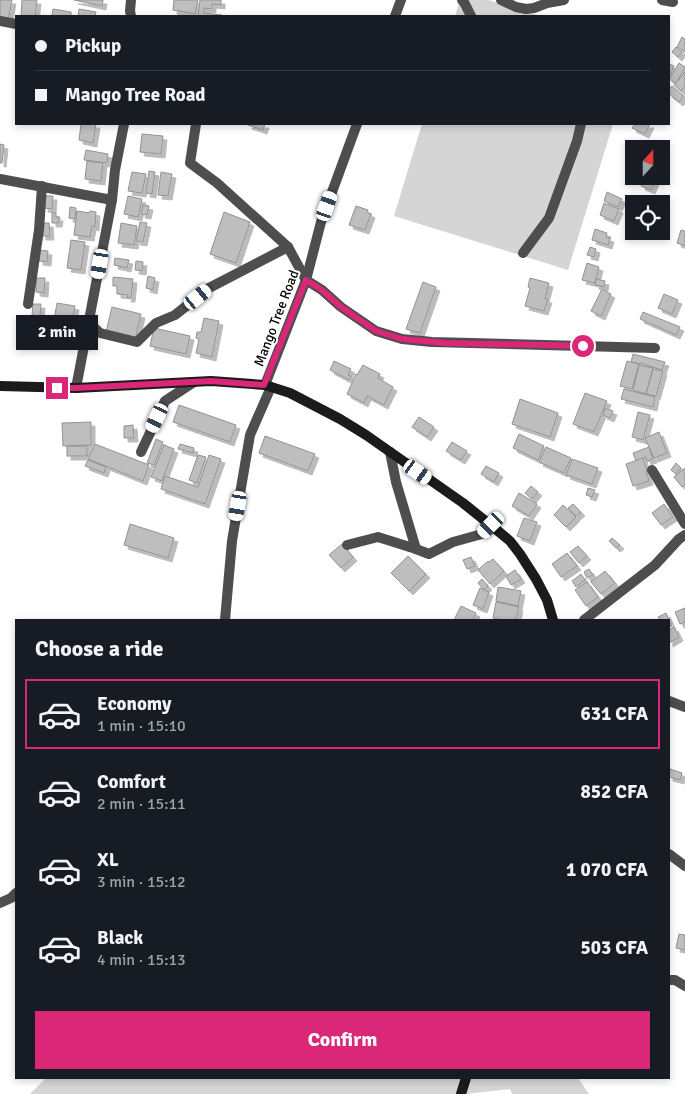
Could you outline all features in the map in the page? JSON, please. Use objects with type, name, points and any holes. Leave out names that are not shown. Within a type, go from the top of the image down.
[{"type":"main road","name":"Mango Tree Road","points":[[0,386],[76,388],[211,381],[268,386]]},
{"type":"main road","points":[[268,386],[290,393],[366,435],[491,525],[510,541],[520,554],[547,600],[553,619]]},
{"type":"main road","points":[[461,1094],[466,1079]]},
{"type":"street","points":[[131,0],[131,15]]},
{"type":"street","points":[[395,15],[399,0]]},
{"type":"street","points":[[462,0],[471,15]]},
{"type":"street","points":[[500,0],[526,9],[564,0]]},
{"type":"street","points":[[662,0],[673,2]]},
{"type":"street","points":[[0,21],[15,24]]},
{"type":"street","points":[[76,388],[112,200],[115,170],[124,125]]},
{"type":"street","points":[[196,125],[190,163],[217,183],[288,247],[306,280],[376,331],[402,339],[432,342],[655,348]]},
{"type":"street","name":"Mango Tree Road","points":[[268,386],[306,280],[322,222],[356,125]]},
{"type":"street","points":[[523,253],[549,218],[577,141],[581,125]]},
{"type":"street","points":[[0,178],[112,200]]},
{"type":"street","points":[[28,304],[39,230],[42,186]]},
{"type":"street","points":[[89,323],[100,333],[136,342],[156,323],[175,314],[209,288],[288,247]]},
{"type":"street","points":[[141,452],[165,401],[194,382]]},
{"type":"street","points":[[225,619],[232,541],[250,435],[268,386]]},
{"type":"street","points":[[390,452],[396,482],[416,549]]},
{"type":"street","points":[[652,470],[685,524]]},
{"type":"street","points":[[347,545],[378,537],[429,554],[453,542],[482,534],[491,525]]},
{"type":"street","points":[[597,616],[655,565],[685,535]]},
{"type":"street","points":[[670,701],[685,707]]},
{"type":"street","points":[[670,855],[685,866]]},
{"type":"street","points":[[0,903],[15,894]]},
{"type":"street","points":[[670,980],[675,980],[685,986]]},
{"type":"shaded area","points":[[460,0],[488,0],[537,15],[455,15]]},
{"type":"shaded area","points":[[422,125],[613,125],[568,270],[394,216]]},
{"type":"shaded area","points":[[45,1079],[579,1079],[589,1094],[512,1094],[510,1089],[465,1094],[30,1094]]},
{"type":"building","points":[[0,0],[12,0],[8,21],[0,19]]},
{"type":"building","points":[[22,0],[37,0],[35,15],[21,15]]},
{"type":"building","points":[[74,0],[103,0],[102,6]]},
{"type":"building","points":[[174,0],[198,0],[195,14],[173,10]]},
{"type":"building","points":[[200,0],[221,0],[221,5],[212,4],[212,9],[204,8],[204,13],[222,15],[198,15]]},
{"type":"building","points":[[53,9],[71,12],[71,15],[52,15]]},
{"type":"building","points":[[79,9],[96,12],[95,15],[78,15]]},
{"type":"building","points":[[682,37],[685,39],[685,51],[677,47]]},
{"type":"building","points":[[676,47],[682,52],[678,57],[672,52]]},
{"type":"building","points":[[679,63],[685,67],[676,83],[670,80]]},
{"type":"building","points":[[670,64],[674,66],[670,76]]},
{"type":"building","points":[[685,72],[685,86],[681,91],[674,85]]},
{"type":"building","points":[[672,86],[684,96],[679,102],[670,95],[670,88]]},
{"type":"building","points":[[81,125],[96,125],[93,143],[79,140]]},
{"type":"building","points":[[248,125],[265,125],[263,130]]},
{"type":"building","points":[[634,125],[650,125],[645,134],[632,128]]},
{"type":"building","points":[[142,134],[163,136],[161,154],[140,152]]},
{"type":"building","points":[[0,144],[4,145],[2,163],[0,163]]},
{"type":"building","points":[[86,150],[108,154],[107,163],[84,160]]},
{"type":"building","points":[[87,161],[103,163],[101,181],[85,179]]},
{"type":"building","points":[[149,171],[155,172],[152,194],[146,193]]},
{"type":"building","points":[[132,172],[146,174],[142,193],[128,191]]},
{"type":"building","points":[[161,172],[172,174],[168,196],[158,195]]},
{"type":"building","points":[[641,185],[653,185],[651,190]]},
{"type":"building","points":[[607,192],[622,199],[618,207],[604,201]]},
{"type":"building","points":[[45,196],[53,196],[52,209],[44,208]]},
{"type":"building","points":[[128,196],[142,199],[138,217],[124,214]]},
{"type":"building","points":[[604,203],[619,209],[614,221],[600,215]]},
{"type":"building","points":[[143,205],[149,206],[147,215],[141,214]]},
{"type":"building","points":[[356,206],[368,210],[367,212],[371,214],[365,230],[349,225]]},
{"type":"building","points":[[70,207],[76,208],[75,219],[69,218]]},
{"type":"building","points":[[77,211],[96,212],[95,227],[92,226],[90,237],[74,235]]},
{"type":"building","points":[[52,212],[56,213],[56,217],[59,217],[58,223],[52,223]]},
{"type":"building","points":[[224,212],[250,222],[236,263],[210,254]]},
{"type":"building","points":[[140,222],[147,223],[143,242],[136,241]]},
{"type":"building","points":[[42,223],[49,223],[50,236],[42,236]]},
{"type":"building","points":[[121,223],[137,226],[134,245],[118,243]]},
{"type":"building","points":[[595,229],[607,233],[606,237],[610,238],[608,245],[592,240]]},
{"type":"building","points":[[681,230],[685,231],[685,246],[677,243]]},
{"type":"building","points":[[71,240],[85,242],[81,270],[67,268]]},
{"type":"building","points":[[590,247],[596,249],[594,257],[587,255]]},
{"type":"building","points":[[39,250],[48,251],[47,262],[39,261]]},
{"type":"building","points":[[115,258],[129,260],[127,268],[114,265]]},
{"type":"building","points":[[136,261],[143,262],[142,271],[135,270]]},
{"type":"building","points":[[587,263],[599,267],[595,283],[582,280]]},
{"type":"building","points":[[148,276],[155,278],[153,290],[146,288]]},
{"type":"building","points":[[113,277],[133,279],[131,298],[127,298],[128,295],[117,294],[117,286],[113,286]]},
{"type":"building","points":[[36,278],[45,278],[44,293],[36,292]]},
{"type":"building","points":[[530,278],[549,283],[545,299],[548,299],[544,311],[525,306],[530,288],[528,287]]},
{"type":"building","points":[[596,279],[605,281],[604,287],[595,285]]},
{"type":"building","points":[[423,282],[436,287],[420,333],[406,329]]},
{"type":"building","points":[[602,289],[611,294],[601,316],[591,311]]},
{"type":"building","points":[[664,294],[678,300],[672,314],[658,308]]},
{"type":"building","points":[[57,303],[75,306],[71,329],[53,326]]},
{"type":"building","points":[[33,304],[41,304],[40,316],[32,315]]},
{"type":"building","points":[[112,307],[141,314],[135,340],[106,332]]},
{"type":"building","points":[[643,312],[680,327],[676,335],[640,319]]},
{"type":"building","points":[[204,318],[219,321],[212,357],[196,353],[199,339],[196,338],[197,332],[201,332]]},
{"type":"building","points":[[52,328],[66,331],[65,339],[51,337]]},
{"type":"building","points":[[154,328],[190,336],[186,354],[150,346]]},
{"type":"building","points":[[633,354],[665,362],[662,370],[631,362]]},
{"type":"building","points":[[334,361],[351,369],[348,375],[351,376],[349,380],[330,370]]},
{"type":"building","points":[[627,361],[639,364],[632,389],[620,386]]},
{"type":"building","points":[[363,365],[380,374],[378,378],[393,387],[384,405],[367,396],[364,403],[347,394],[356,374]]},
{"type":"building","points":[[639,365],[653,368],[646,394],[633,390]]},
{"type":"building","points":[[653,369],[663,371],[656,396],[646,394]]},
{"type":"building","points":[[624,389],[655,397],[653,407],[621,399]]},
{"type":"building","points":[[585,393],[607,401],[594,432],[573,424]]},
{"type":"building","points":[[520,399],[558,413],[550,437],[512,424]]},
{"type":"building","points":[[179,405],[236,425],[230,442],[173,422]]},
{"type":"building","points":[[605,408],[613,411],[610,418],[603,415]]},
{"type":"building","points":[[638,412],[650,415],[643,440],[632,437]]},
{"type":"building","points":[[419,417],[434,427],[427,437],[412,427]]},
{"type":"building","points":[[91,422],[91,445],[63,446],[62,423]]},
{"type":"building","points":[[133,425],[134,438],[124,438],[124,426]]},
{"type":"building","points":[[659,432],[667,453],[654,458],[645,438]]},
{"type":"building","points":[[519,434],[544,446],[538,460],[513,448]]},
{"type":"building","points":[[265,436],[315,454],[308,471],[259,453]]},
{"type":"building","points":[[156,439],[163,442],[154,465],[147,463]]},
{"type":"building","points":[[452,442],[467,451],[461,460],[446,451]]},
{"type":"building","points":[[95,444],[149,465],[143,481],[88,459]]},
{"type":"building","points":[[180,444],[194,448],[193,453],[178,449]]},
{"type":"building","points":[[164,445],[174,449],[162,481],[151,477]]},
{"type":"building","points":[[67,446],[87,446],[87,456],[67,456]]},
{"type":"building","points":[[546,447],[571,458],[564,473],[539,462]]},
{"type":"building","points":[[649,447],[653,459],[647,461],[646,457],[636,461],[633,453]]},
{"type":"building","points":[[198,455],[206,457],[197,483],[189,480]]},
{"type":"building","points":[[209,455],[221,459],[205,504],[161,489],[165,476],[198,487]]},
{"type":"building","points":[[643,458],[649,481],[633,486],[626,464]]},
{"type":"building","points":[[572,459],[598,468],[592,484],[566,475]]},
{"type":"building","points":[[88,460],[106,467],[104,473],[85,466]]},
{"type":"building","points":[[676,463],[681,468],[676,474],[671,470]]},
{"type":"building","points":[[486,466],[499,473],[494,482],[481,474]]},
{"type":"building","points":[[685,468],[685,485],[682,487],[674,477]]},
{"type":"building","points":[[531,486],[538,492],[532,499],[525,493]]},
{"type":"building","points":[[588,488],[595,490],[592,497],[586,495]]},
{"type":"building","points":[[519,493],[537,504],[529,516],[512,506]]},
{"type":"building","points":[[573,504],[581,512],[576,516],[568,508]]},
{"type":"building","points":[[664,504],[673,517],[661,525],[652,513]]},
{"type":"building","points":[[563,505],[576,517],[566,527],[554,515]]},
{"type":"building","points":[[524,518],[537,522],[530,541],[517,536]]},
{"type":"building","points":[[130,524],[174,538],[168,558],[124,545]]},
{"type":"building","points":[[612,538],[620,545],[616,548],[609,541]]},
{"type":"building","points":[[342,544],[353,557],[341,568],[329,555]]},
{"type":"building","points":[[578,546],[587,556],[579,563],[570,552]]},
{"type":"building","points":[[567,553],[577,566],[561,577],[552,564]]},
{"type":"building","points":[[408,556],[426,574],[409,591],[391,573]]},
{"type":"building","points":[[471,557],[475,566],[467,569],[463,560]]},
{"type":"building","points":[[493,559],[504,571],[490,584],[478,570]]},
{"type":"building","points":[[589,569],[593,575],[587,578],[584,572]]},
{"type":"building","points":[[515,570],[521,579],[511,585],[506,576]]},
{"type":"building","points":[[605,571],[615,583],[601,594],[591,582]]},
{"type":"building","points":[[581,574],[585,580],[576,587],[572,581]]},
{"type":"building","points":[[482,579],[488,586],[484,590],[478,583]]},
{"type":"building","points":[[587,582],[598,597],[586,606],[575,590]]},
{"type":"building","points":[[498,587],[521,591],[518,606],[496,601]]},
{"type":"building","points":[[480,588],[489,592],[483,609],[473,605]]},
{"type":"building","points":[[496,602],[519,607],[516,619],[493,618]]},
{"type":"building","points":[[461,606],[476,613],[473,619],[454,619]]},
{"type":"building","points":[[685,608],[685,622],[680,624],[675,612]]},
{"type":"building","points":[[666,613],[669,619],[659,619],[658,617]]},
{"type":"building","points":[[674,627],[679,637],[670,642],[670,629]]},
{"type":"building","points":[[670,769],[682,773],[680,780],[670,777]]},
{"type":"building","points":[[679,934],[685,935],[685,950],[676,948]]},
{"type":"route","points":[[57,388],[211,381],[264,385],[306,280],[376,331],[402,339],[446,343],[583,346]]}]
